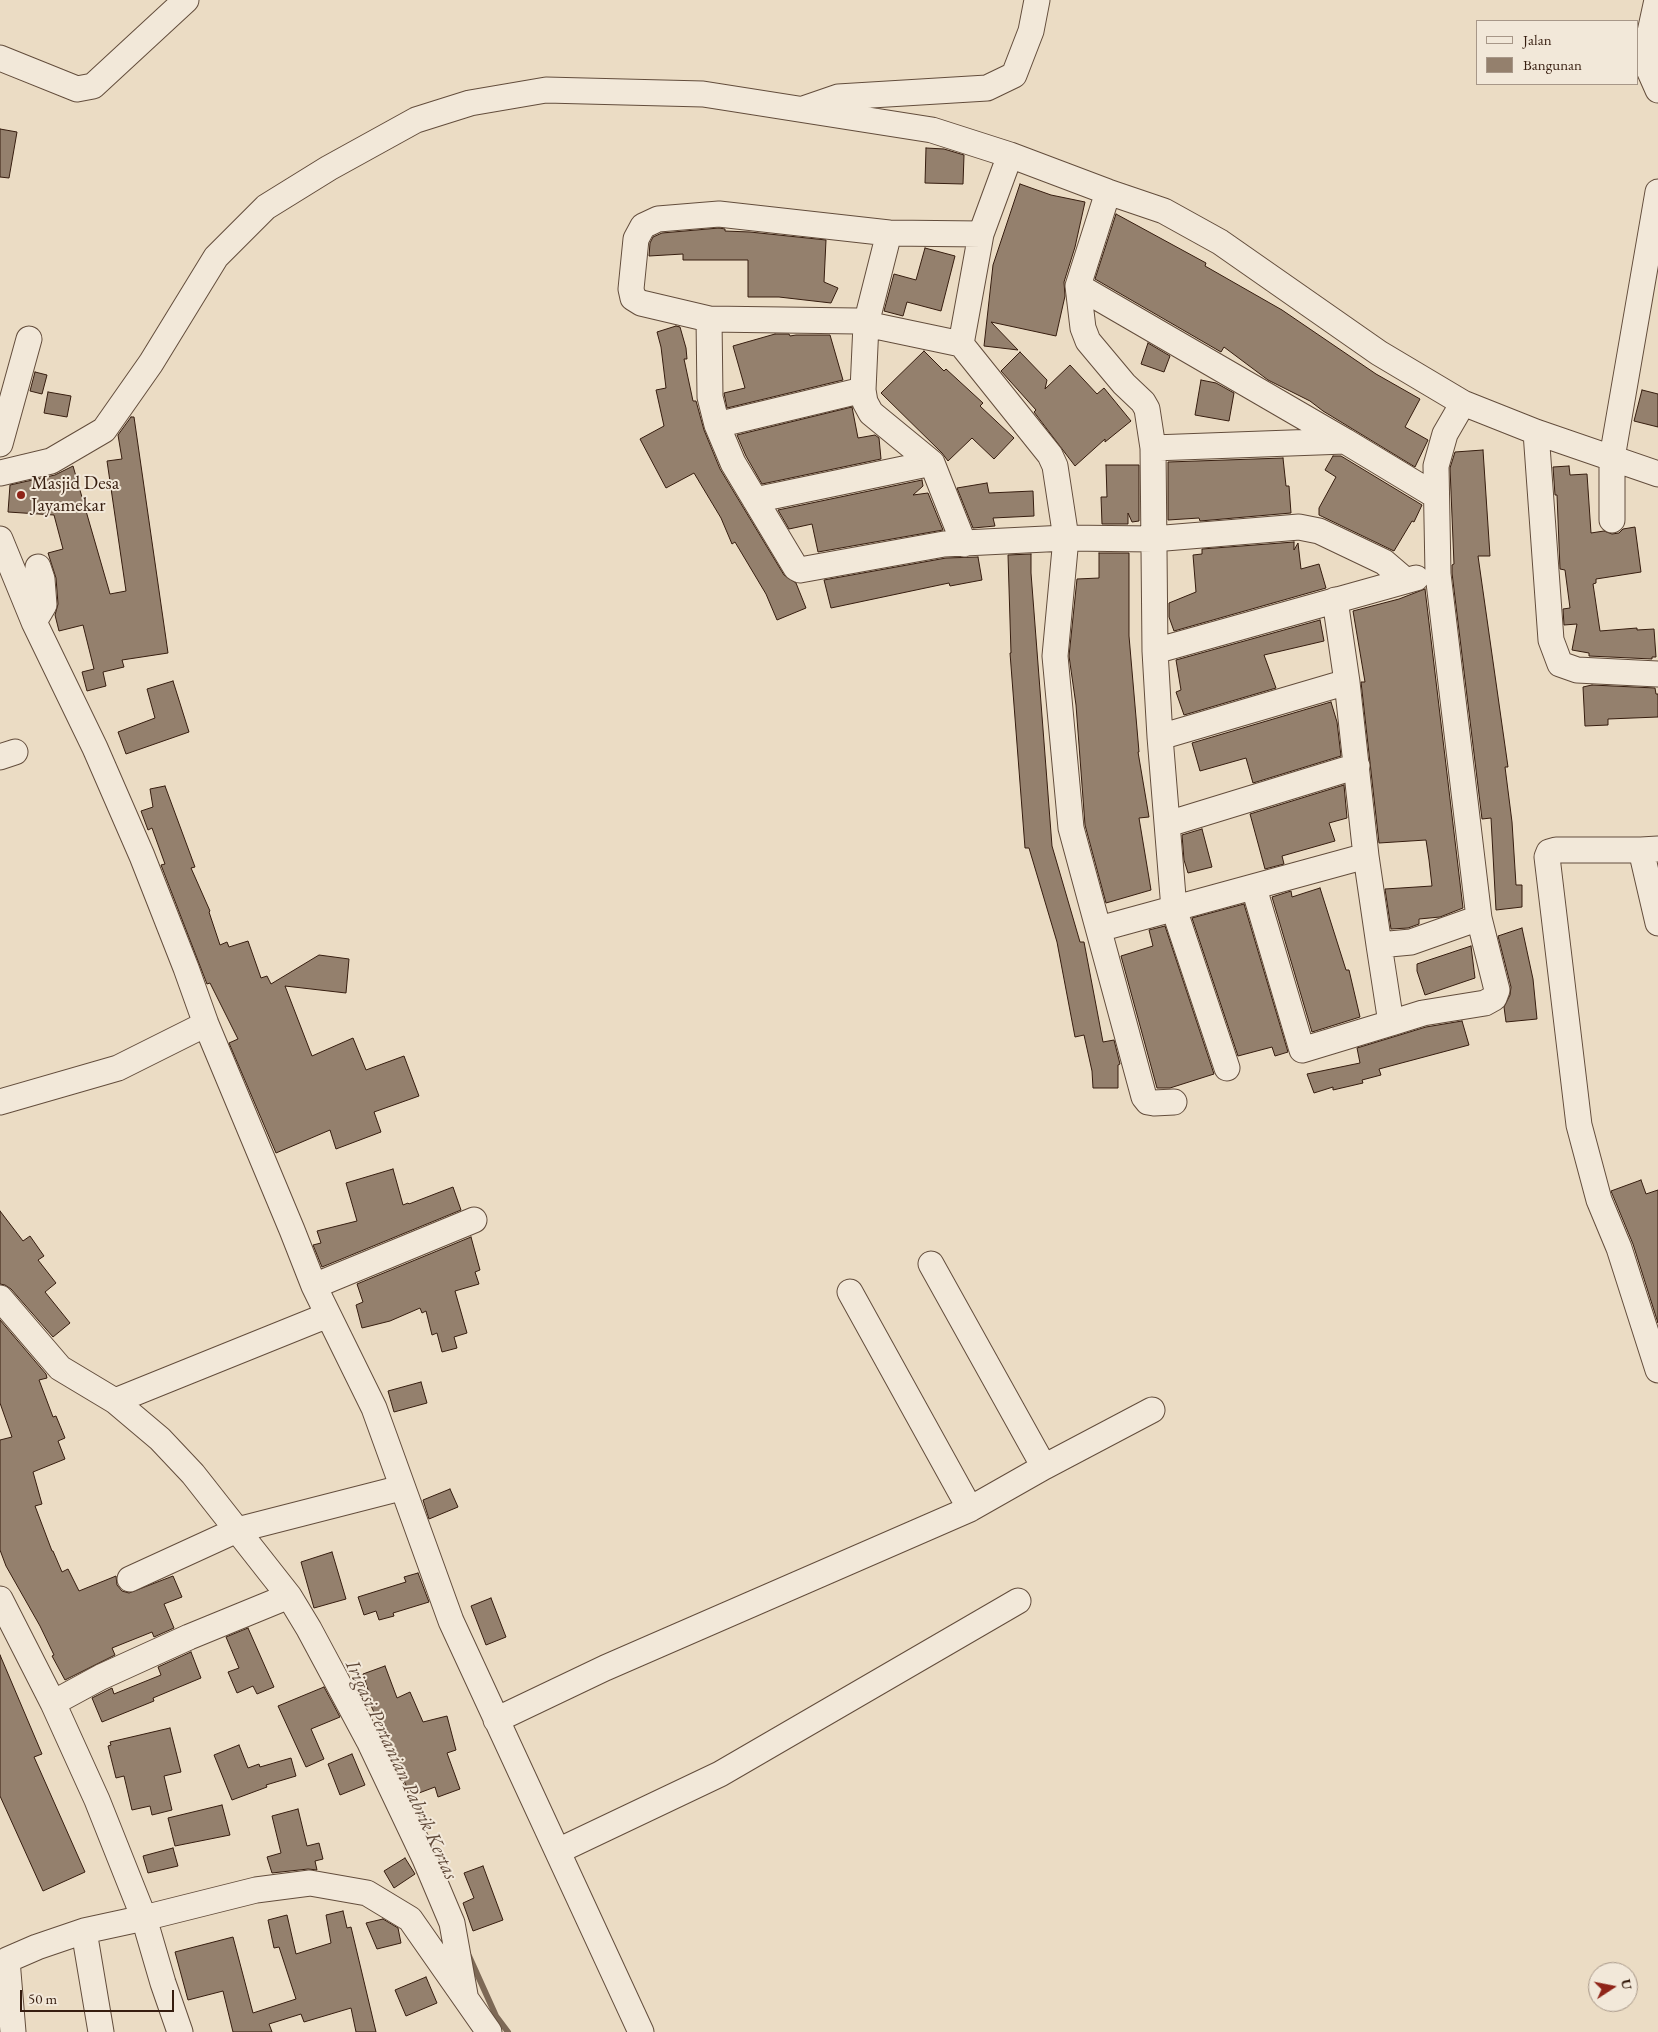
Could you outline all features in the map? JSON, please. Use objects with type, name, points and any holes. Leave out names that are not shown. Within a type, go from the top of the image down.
[{"type":"street","points":[[0,58],[77,88],[93,86],[186,0]]},
{"type":"street","points":[[801,110],[838,98],[987,88],[1014,75],[1031,31],[1037,0]]},
{"type":"street","points":[[1657,0],[1655,25],[1646,63],[1658,90]]},
{"type":"street","points":[[0,473],[51,461],[104,430],[151,363],[216,257],[266,207],[329,168],[416,120],[470,103],[546,90],[703,94],[932,130],[1010,155],[1108,192],[1164,210],[1220,242],[1379,352],[1463,403],[1536,432],[1658,474]]},
{"type":"street","points":[[961,344],[981,234],[1010,155]]},
{"type":"street","points":[[1108,192],[1078,286],[1083,328],[1088,341],[1124,384],[1143,402],[1147,409],[1153,448],[1155,651],[1174,909],[1227,1068]]},
{"type":"street","points":[[1612,520],[1612,458],[1658,192]]},
{"type":"street","points":[[981,234],[889,233],[719,214],[658,219],[643,226],[636,239],[631,289],[634,298],[641,303],[709,319],[857,321],[961,344],[1053,460],[1066,538],[1055,656],[1071,828],[1144,1097],[1148,1102],[1174,1102]]},
{"type":"street","points":[[889,233],[866,324],[863,390],[865,402],[871,413],[932,463],[964,544]]},
{"type":"street","points":[[1078,286],[1436,496]]},
{"type":"street","points":[[709,319],[710,397],[717,425],[733,462],[796,568],[800,570],[944,544],[1066,538],[1154,539],[1299,527],[1320,531],[1384,562],[1404,580]]},
{"type":"street","points":[[0,444],[29,339]]},
{"type":"street","points":[[717,425],[863,390]]},
{"type":"street","points":[[1254,888],[1302,1050],[1422,1013],[1485,1004],[1494,998],[1497,990],[1479,918],[1438,574],[1436,466],[1445,434],[1463,403]]},
{"type":"street","points":[[1536,432],[1550,640],[1560,664],[1577,670],[1658,674]]},
{"type":"street","points":[[1153,448],[1345,441]]},
{"type":"street","points":[[755,500],[932,463]]},
{"type":"street","points":[[0,539],[34,622],[95,748],[142,856],[206,1024],[314,1286],[374,1408],[401,1488],[451,1621],[640,2032]]},
{"type":"street","points":[[34,622],[44,605],[42,579],[38,567]]},
{"type":"street","points":[[1155,651],[1404,580],[1438,574]]},
{"type":"street","points":[[1335,600],[1348,682],[1366,856],[1391,1023]]},
{"type":"street","points":[[1160,737],[1348,682]]},
{"type":"street","points":[[1168,824],[1357,766]]},
{"type":"street","points":[[1658,923],[1650,849],[1556,850],[1549,852],[1547,857],[1579,1125],[1599,1200],[1619,1248],[1658,1370]]},
{"type":"street","points":[[1099,929],[1366,856]]},
{"type":"street","points":[[1379,945],[1411,942],[1479,918]]},
{"type":"street","points":[[0,1102],[118,1068],[206,1024]]},
{"type":"street","points":[[314,1286],[474,1220]]},
{"type":"street","points":[[930,1264],[1044,1467]]},
{"type":"street","points":[[850,1292],[970,1509]]},
{"type":"street","points":[[0,1298],[60,1368],[115,1402],[160,1439],[193,1474],[289,1596],[310,1629],[369,1741],[425,1859],[452,1923],[465,1995]]},
{"type":"street","points":[[115,1402],[328,1315]]},
{"type":"street","points":[[496,1720],[605,1668],[970,1509],[1044,1467],[1152,1410]]},
{"type":"street","points":[[130,1579],[237,1530],[401,1488]]},
{"type":"street","points":[[53,1703],[110,1673],[289,1596]]},
{"type":"street","points":[[0,1598],[53,1703],[97,1800],[144,1918],[165,1991],[180,2032]]},
{"type":"street","points":[[558,1851],[720,1774],[1018,1601]]},
{"type":"street","points":[[13,2032],[3,1961],[84,1931],[256,1890],[310,1883],[367,1893],[410,1919],[465,1995],[488,2032]]},
{"type":"street","points":[[84,1931],[101,2032]]},
{"type":"building","points":[[0,129],[17,132],[9,178],[0,177]]},
{"type":"building","points":[[926,148],[944,149],[964,155],[963,184],[925,183]]},
{"type":"building","points":[[1020,184],[1051,195],[1085,202],[1075,247],[1064,282],[1065,296],[1056,336],[991,322],[1018,350],[984,346],[993,265]]},
{"type":"building","points":[[1116,214],[1206,263],[1205,266],[1282,310],[1376,374],[1420,399],[1405,427],[1428,440],[1415,467],[1323,411],[1310,401],[1268,380],[1224,347],[1221,352],[1095,279]]},
{"type":"building","points":[[725,229],[725,231],[826,240],[824,282],[838,288],[831,303],[779,297],[748,297],[748,260],[683,260],[683,254],[649,256],[650,243],[653,237],[662,233]]},
{"type":"building","points":[[925,248],[955,256],[941,311],[907,302],[903,316],[884,311],[894,274],[916,280]]},
{"type":"building","points":[[676,326],[680,327],[686,348],[687,359],[684,359],[693,401],[696,401],[704,430],[720,469],[784,575],[796,583],[806,608],[777,620],[766,594],[735,542],[732,544],[721,518],[694,473],[666,488],[640,439],[664,426],[656,390],[666,388],[661,347],[657,332]]},
{"type":"building","points":[[775,334],[789,334],[790,336],[830,335],[843,380],[727,408],[724,393],[745,388],[733,346]]},
{"type":"building","points":[[1148,343],[1170,356],[1164,372],[1141,364]]},
{"type":"building","points":[[924,351],[944,371],[946,369],[983,403],[980,406],[1014,438],[994,459],[972,438],[948,461],[881,393]]},
{"type":"building","points":[[1020,352],[1047,380],[1045,389],[1070,365],[1097,394],[1104,388],[1131,421],[1105,442],[1105,439],[1075,466],[1034,412],[1036,410],[1001,371]]},
{"type":"building","points":[[35,372],[47,375],[42,394],[30,391]]},
{"type":"building","points":[[1201,380],[1216,383],[1234,393],[1229,421],[1195,415]]},
{"type":"building","points":[[1642,390],[1658,394],[1658,427],[1634,421]]},
{"type":"building","points":[[48,392],[71,396],[67,417],[44,413]]},
{"type":"building","points":[[852,407],[858,438],[875,435],[879,438],[881,459],[762,484],[746,456],[737,435]]},
{"type":"building","points":[[131,417],[134,417],[168,653],[122,660],[124,667],[103,672],[106,686],[87,691],[82,672],[94,669],[83,625],[59,631],[55,615],[58,604],[56,578],[48,553],[63,549],[54,515],[8,512],[10,485],[55,475],[73,466],[110,594],[126,591],[107,461],[122,459],[118,435]]},
{"type":"building","points":[[1483,450],[1490,556],[1478,556],[1508,767],[1505,767],[1512,822],[1516,885],[1522,885],[1522,907],[1496,910],[1491,818],[1482,819],[1452,573],[1452,565],[1454,564],[1450,468],[1455,452]]},
{"type":"building","points":[[1333,456],[1341,456],[1422,505],[1414,522],[1412,521],[1394,551],[1319,515],[1319,508],[1336,477],[1325,470]]},
{"type":"building","points":[[1283,458],[1286,486],[1289,486],[1291,513],[1200,521],[1199,518],[1168,520],[1168,462]]},
{"type":"building","points":[[1106,465],[1139,465],[1139,521],[1132,522],[1128,513],[1128,524],[1102,524],[1101,497],[1107,497]]},
{"type":"building","points":[[1569,466],[1570,475],[1587,474],[1591,533],[1604,531],[1612,534],[1619,533],[1623,529],[1635,527],[1641,572],[1596,579],[1596,583],[1593,584],[1600,631],[1637,628],[1637,630],[1654,629],[1656,657],[1652,657],[1652,659],[1589,656],[1589,653],[1572,650],[1577,624],[1564,625],[1563,609],[1570,608],[1565,570],[1560,569],[1557,495],[1555,495],[1553,467]]},
{"type":"building","points":[[922,480],[923,486],[913,495],[928,493],[943,530],[818,552],[812,524],[789,529],[778,510]]},
{"type":"building","points":[[987,483],[989,493],[1033,491],[1034,516],[993,518],[995,526],[973,528],[957,488]]},
{"type":"building","points":[[1294,542],[1294,550],[1298,543],[1301,569],[1319,564],[1326,588],[1174,631],[1169,617],[1169,603],[1196,592],[1193,555],[1202,554],[1202,549]]},
{"type":"building","points":[[1099,553],[1129,553],[1129,636],[1138,752],[1149,817],[1139,818],[1151,890],[1106,903],[1085,825],[1076,705],[1069,656],[1077,579],[1099,578]]},
{"type":"building","points":[[1031,554],[1052,846],[1080,942],[1084,942],[1103,1042],[1114,1040],[1120,1064],[1118,1065],[1118,1088],[1093,1088],[1092,1071],[1084,1035],[1075,1037],[1057,942],[1029,848],[1025,848],[1010,653],[1008,555]]},
{"type":"building","points":[[978,557],[982,580],[950,586],[949,583],[831,608],[824,580],[946,558]]},
{"type":"building","points":[[1425,589],[1463,908],[1440,917],[1419,919],[1419,924],[1408,928],[1391,929],[1385,889],[1432,886],[1429,860],[1426,840],[1379,843],[1361,682],[1365,682],[1353,611],[1399,599]]},
{"type":"building","points":[[1320,620],[1324,641],[1264,655],[1276,688],[1184,715],[1176,692],[1181,690],[1176,660]]},
{"type":"building","points":[[173,681],[189,732],[126,754],[118,732],[155,718],[147,689]]},
{"type":"building","points":[[1592,685],[1655,688],[1656,694],[1658,694],[1658,717],[1608,719],[1608,725],[1585,726],[1583,687]]},
{"type":"building","points":[[1331,702],[1337,722],[1341,756],[1253,783],[1246,758],[1200,771],[1192,743]]},
{"type":"building","points":[[1344,785],[1347,818],[1329,823],[1335,841],[1282,856],[1284,864],[1265,869],[1250,814]]},
{"type":"building","points":[[165,786],[195,867],[191,868],[210,911],[220,945],[227,942],[229,947],[248,941],[261,978],[267,976],[271,984],[319,955],[349,959],[346,993],[285,986],[312,1056],[353,1038],[366,1070],[404,1056],[419,1096],[374,1112],[381,1132],[336,1149],[330,1130],[276,1153],[229,1043],[238,1039],[210,983],[207,984],[161,865],[165,864],[152,828],[148,830],[141,811],[153,807],[150,789]]},
{"type":"building","points":[[1202,829],[1212,867],[1188,873],[1184,860],[1182,835]]},
{"type":"building","points":[[1320,888],[1346,970],[1349,970],[1360,1017],[1312,1032],[1272,897],[1291,891],[1292,897]]},
{"type":"building","points":[[1244,904],[1288,1052],[1275,1056],[1272,1047],[1238,1056],[1192,918]]},
{"type":"building","points":[[1165,926],[1214,1074],[1170,1088],[1157,1088],[1121,956],[1153,946],[1149,930]]},
{"type":"building","points":[[1522,928],[1533,979],[1537,1019],[1506,1022],[1504,1007],[1510,995],[1511,987],[1498,936]]},
{"type":"building","points":[[1471,946],[1475,978],[1425,995],[1417,971],[1417,964]]},
{"type":"building","points":[[1462,1021],[1469,1045],[1379,1069],[1381,1075],[1362,1080],[1363,1083],[1333,1090],[1333,1087],[1314,1093],[1307,1074],[1360,1063],[1357,1048],[1426,1027]]},
{"type":"building","points":[[393,1169],[403,1205],[453,1187],[461,1210],[322,1267],[313,1245],[321,1243],[317,1231],[357,1221],[346,1183]]},
{"type":"building","points":[[1641,1180],[1646,1194],[1658,1190],[1658,1323],[1633,1244],[1611,1191]]},
{"type":"building","points":[[0,1211],[23,1241],[30,1236],[44,1256],[38,1260],[56,1283],[45,1292],[70,1323],[53,1337],[11,1289],[0,1284]]},
{"type":"building","points":[[471,1237],[480,1270],[475,1272],[479,1284],[455,1291],[467,1333],[454,1337],[457,1348],[442,1352],[437,1333],[432,1335],[426,1311],[422,1313],[420,1308],[390,1321],[362,1328],[356,1305],[363,1302],[357,1284]]},
{"type":"building","points":[[0,1320],[46,1374],[47,1378],[39,1380],[53,1417],[56,1416],[65,1438],[58,1441],[65,1459],[33,1472],[42,1504],[35,1506],[62,1572],[68,1569],[79,1591],[116,1576],[117,1585],[122,1591],[129,1593],[173,1576],[182,1597],[164,1604],[174,1628],[154,1637],[152,1632],[112,1648],[115,1655],[65,1680],[52,1656],[54,1655],[40,1626],[6,1566],[0,1550],[0,1440],[12,1437],[0,1403]]},
{"type":"building","points":[[421,1382],[427,1403],[394,1412],[388,1391]]},
{"type":"building","points":[[450,1489],[458,1507],[429,1519],[423,1500]]},
{"type":"building","points":[[332,1552],[346,1599],[314,1608],[301,1562]]},
{"type":"building","points":[[418,1573],[429,1602],[393,1613],[394,1616],[379,1620],[376,1611],[364,1615],[358,1597],[406,1582],[404,1577]]},
{"type":"building","points":[[491,1598],[506,1637],[486,1645],[471,1606]]},
{"type":"building","points":[[248,1628],[274,1687],[257,1694],[253,1686],[237,1693],[228,1672],[239,1668],[226,1637]]},
{"type":"building","points":[[191,1652],[201,1678],[153,1698],[154,1701],[102,1722],[92,1698],[112,1688],[114,1694],[161,1675],[158,1667]]},
{"type":"building","points":[[0,1655],[42,1754],[34,1757],[85,1872],[43,1891],[0,1796]]},
{"type":"building","points":[[385,1666],[397,1698],[410,1692],[423,1722],[447,1716],[456,1750],[447,1753],[460,1789],[438,1797],[435,1787],[411,1796],[393,1757],[382,1722],[379,1723],[366,1695],[369,1693],[363,1674]]},
{"type":"building","points":[[324,1687],[340,1717],[311,1729],[324,1759],[306,1767],[278,1706]]},
{"type":"building","points":[[170,1728],[181,1772],[164,1776],[172,1810],[152,1815],[150,1806],[132,1810],[124,1776],[116,1778],[108,1746],[111,1745],[110,1742]]},
{"type":"building","points":[[239,1745],[248,1768],[259,1764],[260,1767],[291,1758],[296,1776],[266,1785],[267,1787],[232,1800],[214,1755]]},
{"type":"building","points":[[352,1754],[365,1785],[340,1795],[328,1764]]},
{"type":"building","points":[[222,1805],[230,1835],[175,1846],[168,1818]]},
{"type":"building","points":[[298,1809],[307,1846],[319,1843],[323,1859],[315,1861],[317,1870],[308,1869],[272,1873],[267,1857],[281,1853],[272,1816]]},
{"type":"building","points":[[173,1848],[178,1866],[148,1873],[143,1856]]},
{"type":"building","points":[[405,1858],[415,1874],[394,1888],[384,1871]]},
{"type":"building","points":[[483,1866],[503,1920],[473,1931],[463,1903],[474,1898],[464,1873]]},
{"type":"building","points":[[343,1911],[347,1928],[351,1927],[376,2032],[356,2032],[351,2008],[304,2022],[301,2014],[269,2024],[272,2032],[233,2032],[223,1991],[188,2000],[175,1952],[233,1937],[253,2013],[296,1999],[279,1947],[274,1948],[268,1920],[287,1915],[296,1954],[331,1943],[326,1915]]},
{"type":"building","points":[[383,1919],[398,1928],[401,1943],[377,1949],[366,1923]]},
{"type":"building","points":[[426,1977],[437,2003],[406,2016],[395,1990]]},
{"type":"waterway","name":"Irigasi Pertanian Pabrik Kertas","points":[[469,1956],[496,2016],[508,2032]]},
{"type":"place","name":"Masjid Desa Jayamekar","points":[[21,495]]}]
